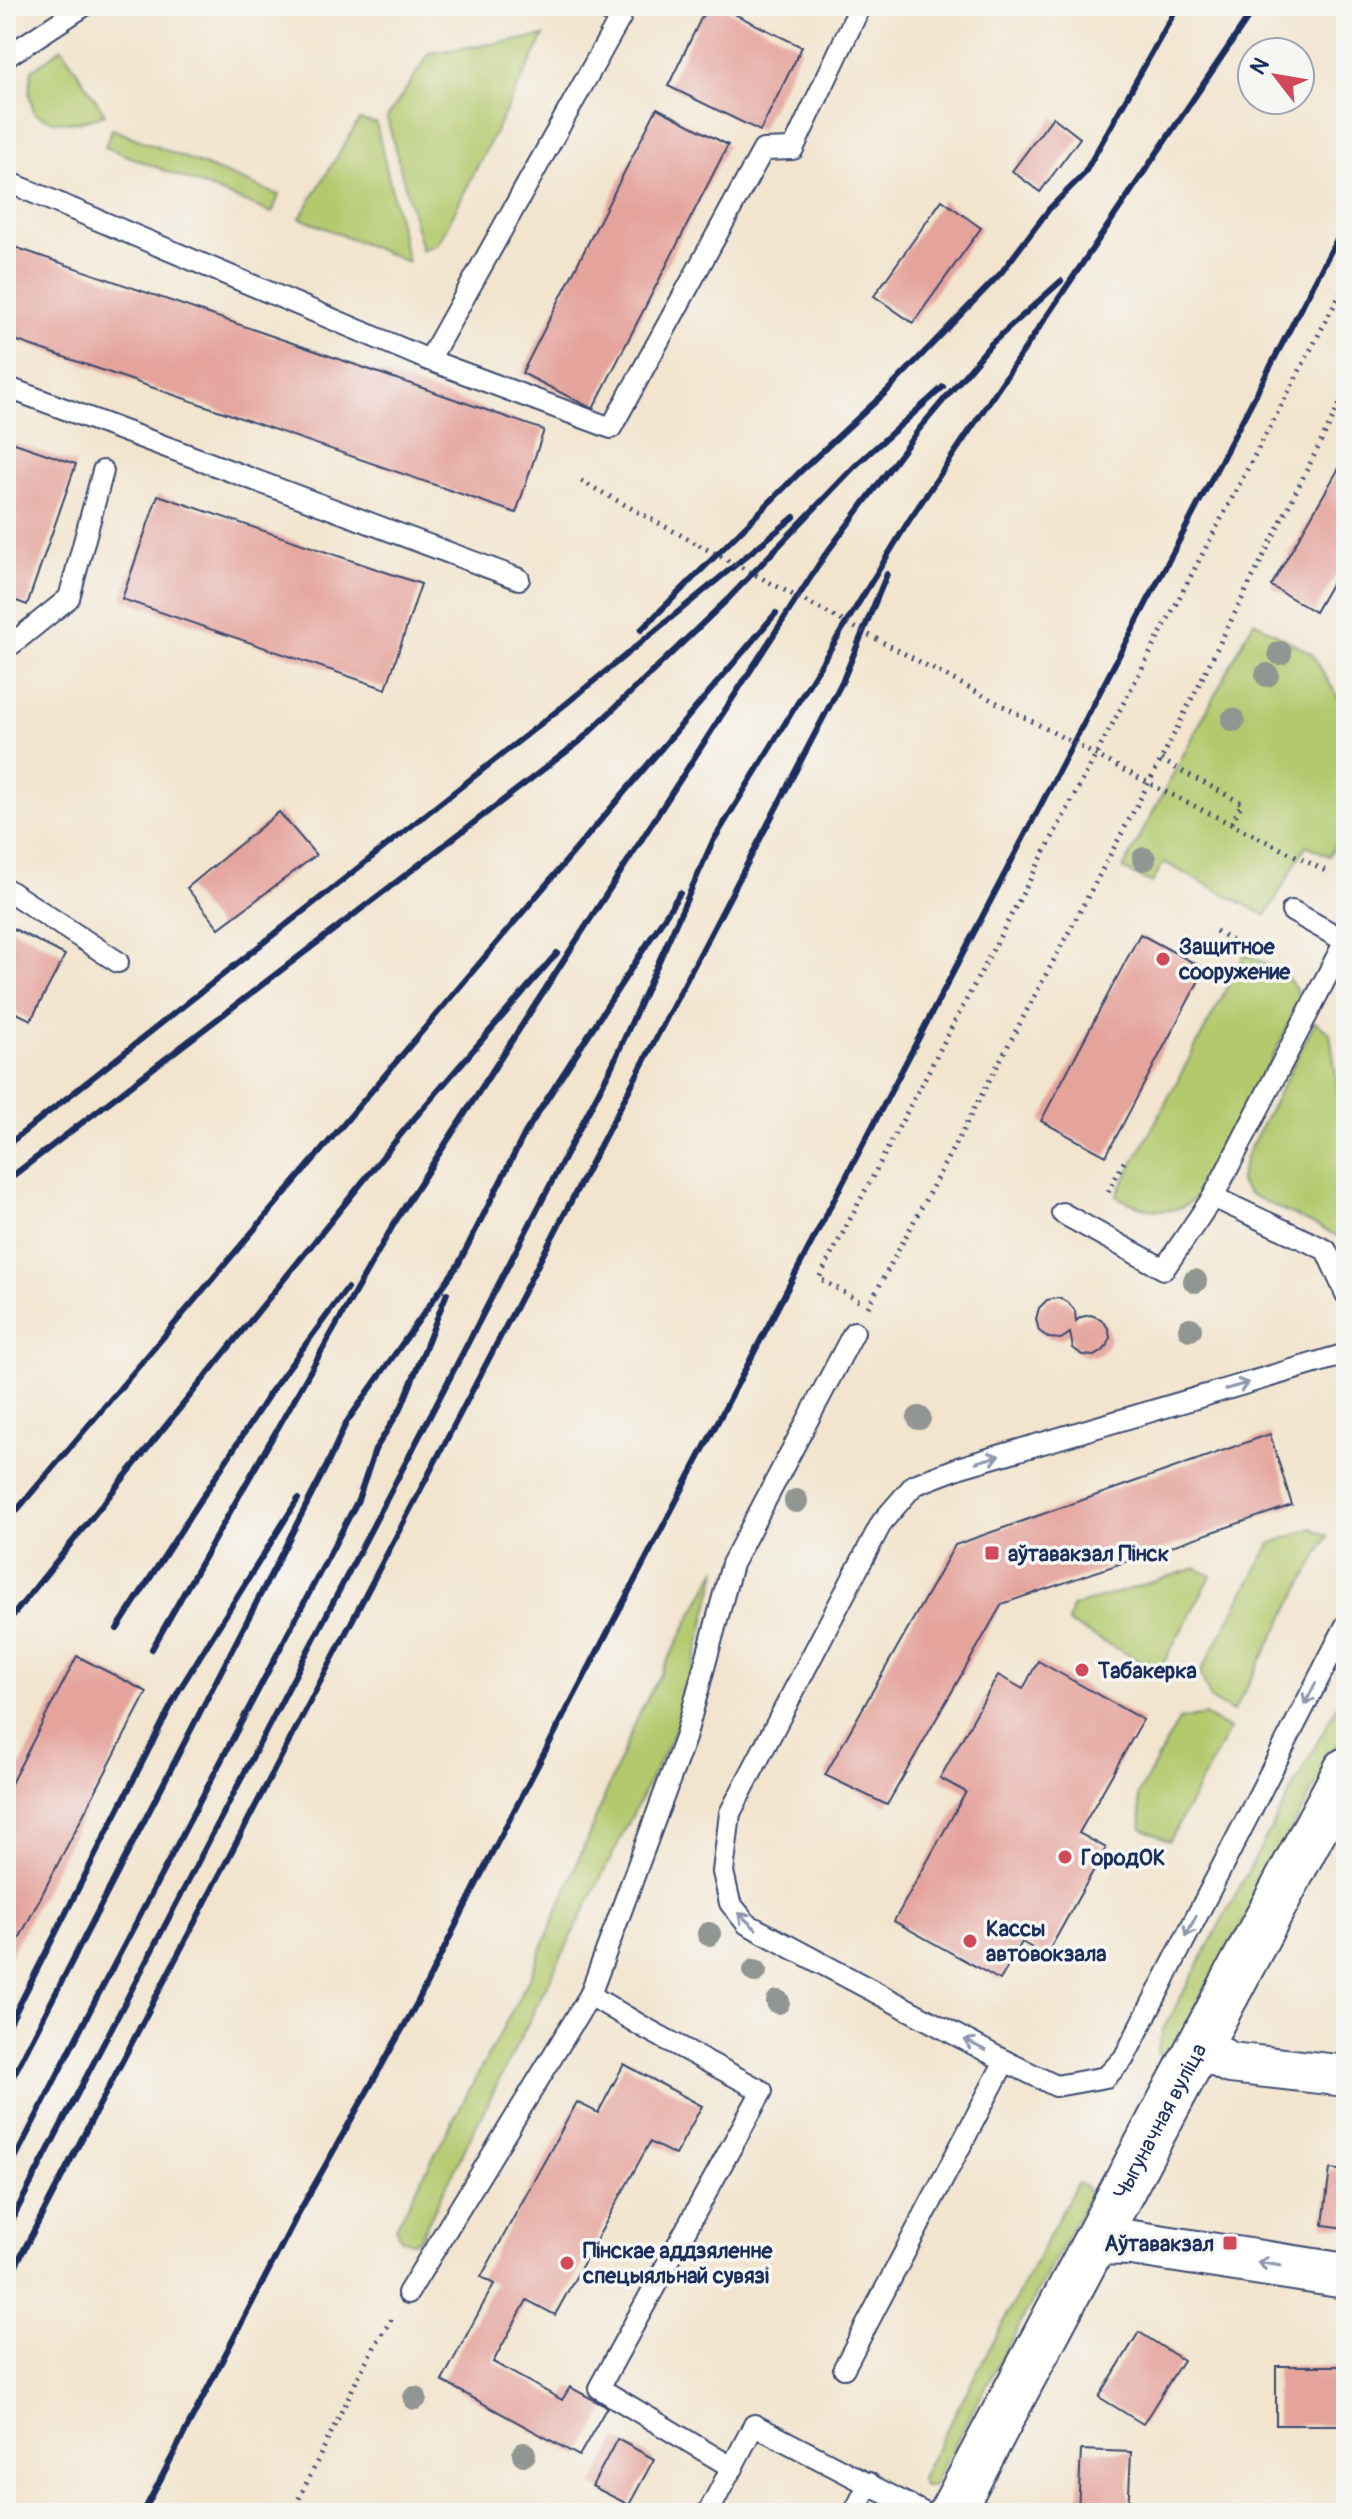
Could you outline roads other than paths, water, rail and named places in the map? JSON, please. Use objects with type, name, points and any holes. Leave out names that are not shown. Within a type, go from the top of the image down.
[{"type":"street","name":"Чыгуначная вуліца","points":[[951,2513],[1346,1770]]},
{"type":"street","points":[[1200,2047],[1230,2063],[1346,2076]]},
{"type":"street","points":[[1096,2242],[1132,2243],[1346,2276]]},
{"type":"lane","points":[[6,57],[84,6]]},
{"type":"lane","points":[[429,360],[621,12],[601,6]]},
{"type":"lane","points":[[6,181],[429,360],[611,428],[763,150],[793,149],[859,9]]},
{"type":"lane","points":[[6,387],[519,579]]},
{"type":"lane","points":[[6,645],[12,644],[69,598],[103,471]]},
{"type":"lane","points":[[6,889],[118,962]]},
{"type":"lane","points":[[1062,1213],[1164,1269],[1213,1197],[1345,941],[1292,911]]},
{"type":"lane","points":[[1213,1197],[1326,1250],[1346,1294]]},
{"type":"lane","points":[[408,2293],[590,1995],[685,1738],[732,1564],[854,1332]]},
{"type":"lane","points":[[1346,1354],[961,1467],[914,1485],[882,1522],[730,1813],[723,1872],[730,1903],[747,1924],[1056,2086],[1106,2077],[1124,2058],[1346,1625]]},
{"type":"lane","points":[[590,1995],[762,2091],[599,2388],[733,2468]]},
{"type":"lane","points":[[844,2368],[1005,2061]]},
{"type":"lane","points":[[708,2513],[754,2425],[924,2513]]},
{"type":"lane","points":[[854,2513],[869,2483]]},
{"type":"railway","points":[[641,630],[801,471],[886,392],[1001,273],[1050,208],[1084,174],[1178,6]]},
{"type":"railway","points":[[6,2231],[611,1068],[712,843],[908,522],[1256,6]]},
{"type":"railway","points":[[143,2513],[298,2214],[417,2003],[493,1851],[1346,222]]},
{"type":"railway","points":[[152,1649],[395,1222],[825,555],[920,428],[991,344],[1061,281]]},
{"type":"railway","points":[[6,1181],[579,742],[728,599],[855,466],[943,387]]},
{"type":"railway","points":[[6,1146],[567,703],[794,517]]},
{"type":"railway","points":[[6,2284],[843,680],[887,574]]},
{"type":"railway","points":[[6,1523],[776,613]]},
{"type":"railway","points":[[6,2090],[346,1423],[458,1265],[525,1133],[680,893]]},
{"type":"railway","points":[[6,1624],[406,1128],[557,953]]},
{"type":"railway","points":[[117,1629],[270,1393],[347,1288]]},
{"type":"railway","points":[[6,2176],[358,1500],[375,1450],[402,1406],[447,1293]]},
{"type":"railway","points":[[6,2031],[179,1690],[298,1499]]},
{"type":"place","name":"Защитное сооружение","points":[[1163,959]]},
{"type":"place","name":"аўтавакзал Пінск","points":[[992,1553]]},
{"type":"place","name":"Табакерка","points":[[1082,1670]]},
{"type":"place","name":"ГородОК","points":[[1065,1857]]},
{"type":"place","name":"Кассы автовокзала","points":[[970,1941]]},
{"type":"place","name":"Аўтавакзал","points":[[1230,2243]]},
{"type":"place","name":"Пінскае аддзяленне спецыяльнай сувязі","points":[[567,2263]]}]
